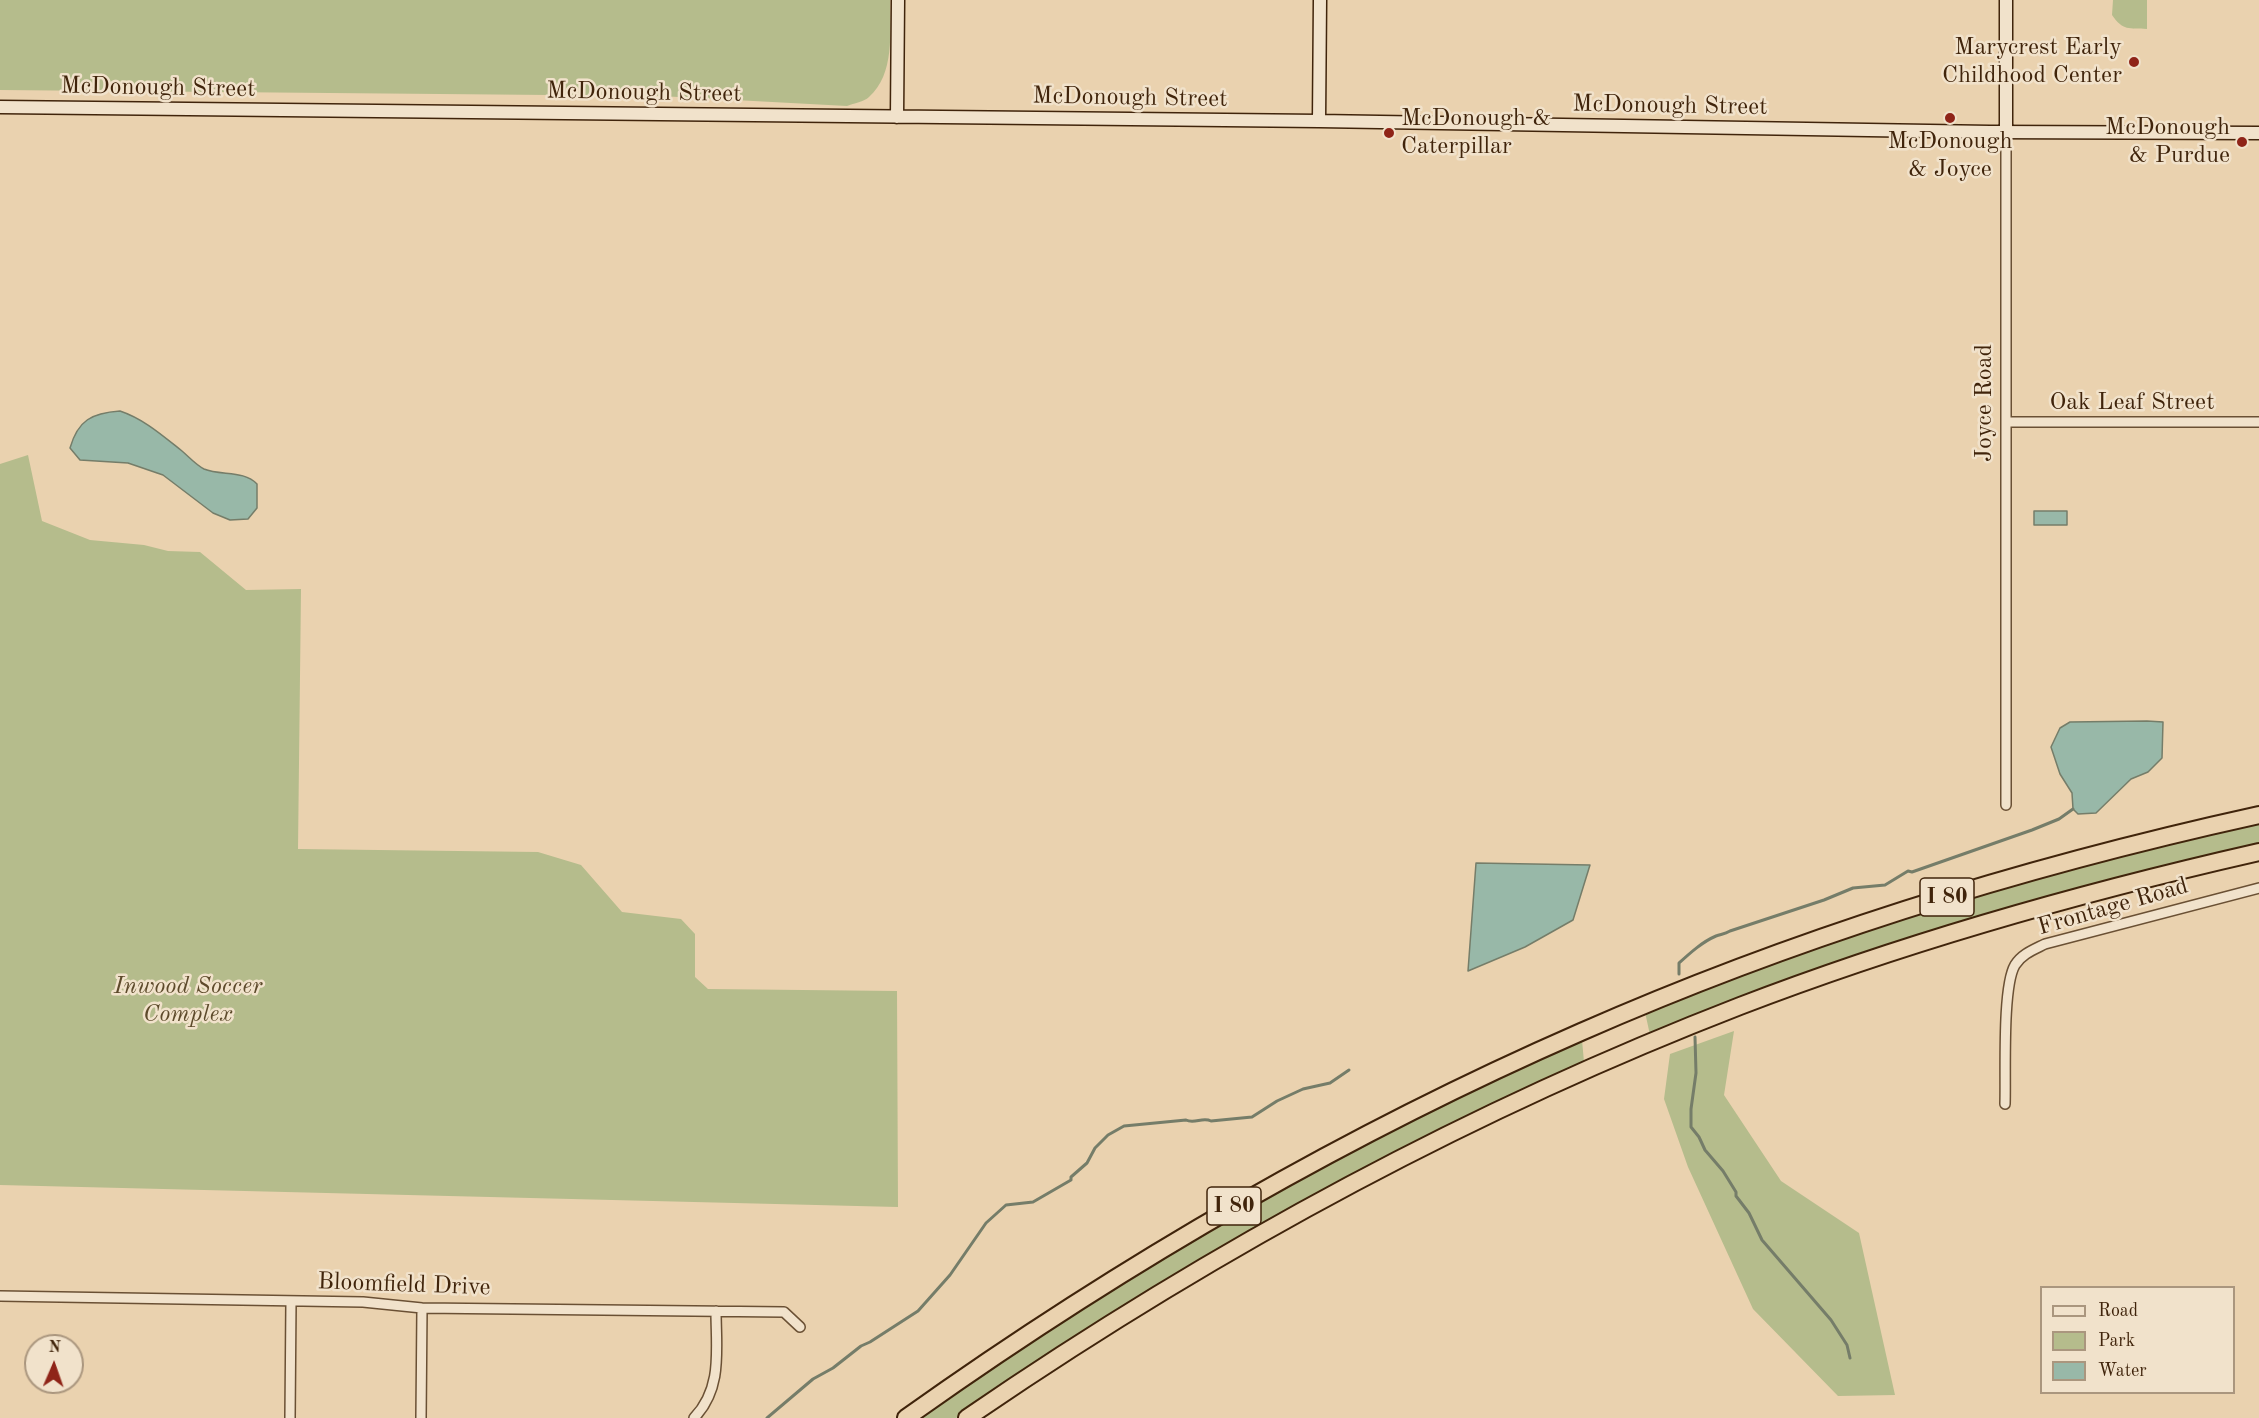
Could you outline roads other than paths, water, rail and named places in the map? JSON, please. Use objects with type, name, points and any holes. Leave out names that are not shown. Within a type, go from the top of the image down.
[{"type":"highway","name":"I 80","points":[[906,1418],[1072,1304],[1214,1217],[1382,1126],[1582,1031],[1783,952],[1954,894],[2098,853],[2259,815]]},
{"type":"highway","name":"I 80","points":[[967,1418],[1135,1308],[1239,1245],[1395,1160],[1502,1107],[1584,1071],[1797,985],[1953,932],[2107,888],[2259,852]]},
{"type":"street","points":[[897,117],[898,0]]},
{"type":"street","points":[[1319,121],[1320,0]]},
{"type":"street","name":"Joyce Road","points":[[2006,0],[2007,805]]},
{"type":"street","name":"McDonough Street","points":[[0,107],[1319,121],[2006,132],[2259,133]]},
{"type":"street","name":"Oak Leaf Street","points":[[2006,422],[2259,422]]},
{"type":"street","name":"Frontage Road","points":[[2006,1104],[2007,991],[2014,966],[2024,954],[2055,941],[2259,888]]},
{"type":"street","name":"Bloomfield Drive","points":[[0,1296],[363,1302],[422,1308],[784,1312],[800,1327]]},
{"type":"street","points":[[290,1418],[291,1301]]},
{"type":"street","points":[[421,1418],[422,1308]]},
{"type":"street","points":[[694,1418],[705,1405],[712,1391],[716,1374],[716,1311]]},
{"type":"water","points":[[120,411],[153,428],[204,469],[239,475],[252,480],[257,484],[257,508],[248,519],[230,520],[213,513],[163,475],[128,463],[80,460],[70,448],[77,431],[94,416]]},
{"type":"water","points":[[2034,511],[2067,511],[2067,525],[2034,525]]},
{"type":"water","points":[[2070,722],[2163,722],[2162,758],[2148,772],[2131,779],[2096,813],[2078,814],[2073,809],[2072,793],[2060,774],[2051,747],[2060,728]]},
{"type":"water","points":[[1476,863],[1590,865],[1573,920],[1525,947],[1468,971]]},
{"type":"waterway","points":[[1679,974],[1679,963],[1716,936],[1853,888],[1885,885],[1908,871],[1912,872],[2032,830],[2059,819],[2073,809]]},
{"type":"waterway","points":[[1695,1037],[1696,1073],[1691,1127],[1705,1150],[1723,1171],[1736,1192],[1736,1196],[1749,1213],[1762,1240],[1831,1320],[1847,1345],[1850,1358]]},
{"type":"waterway","points":[[767,1418],[813,1379],[918,1311],[950,1275],[986,1223],[1006,1205],[1033,1202],[1071,1180],[1071,1177],[1087,1163],[1095,1148],[1108,1135],[1124,1126],[1252,1117],[1277,1101],[1303,1089],[1330,1083],[1349,1070]]},
{"type":"place","name":"Marycrest Early Childhood Center","points":[[2134,62]]},
{"type":"place","name":"McDonough & Joyce","points":[[1950,118]]},
{"type":"place","name":"McDonough & Caterpillar","points":[[1389,133]]},
{"type":"place","name":"McDonough & Purdue","points":[[2242,142]]},
{"type":"park label","name":"Inwood Soccer Complex","points":[[188,1001]]}]
